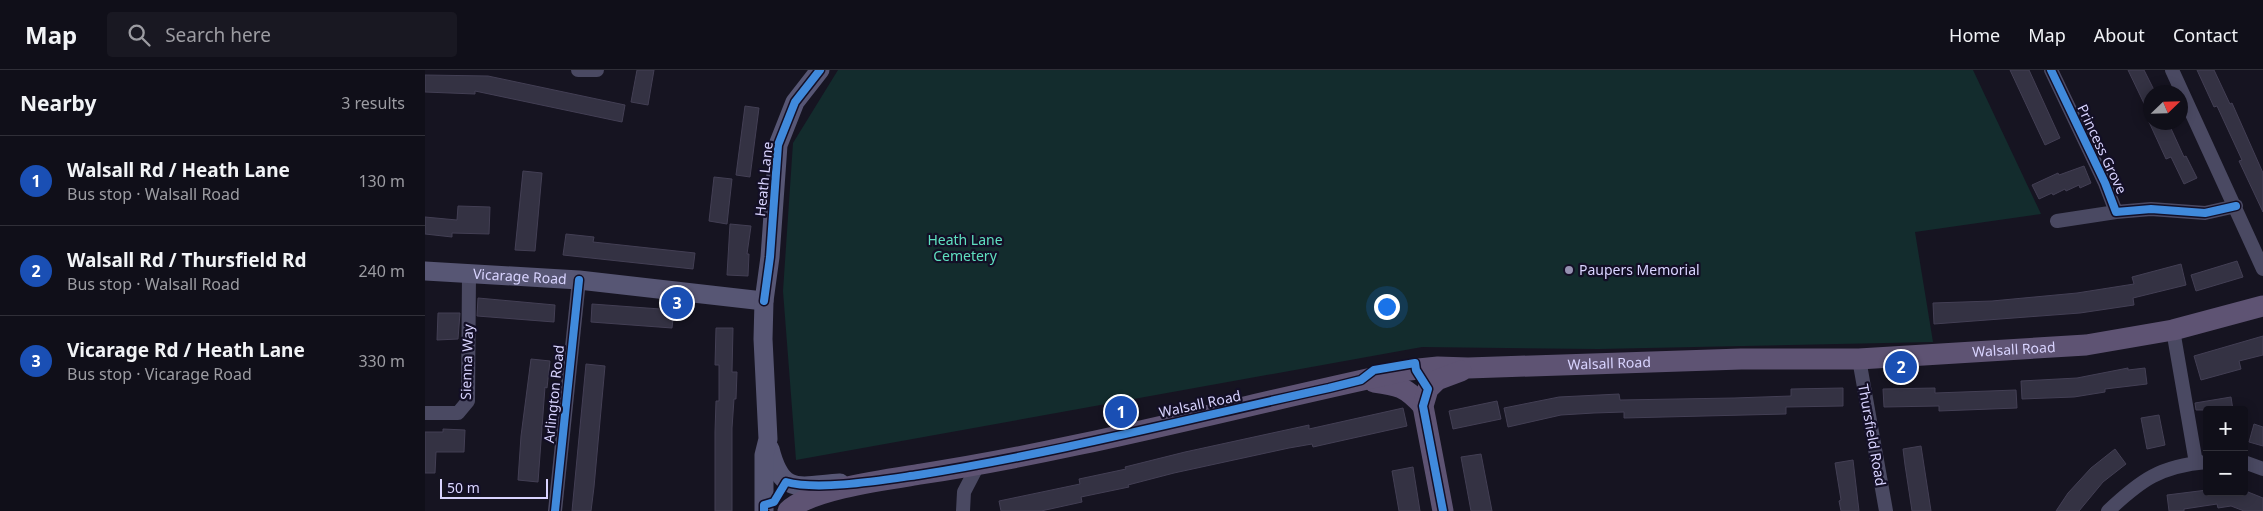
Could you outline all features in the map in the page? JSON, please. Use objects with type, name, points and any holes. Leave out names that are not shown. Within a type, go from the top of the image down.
[{"type":"main road","name":"Heath Lane","points":[[763,511],[764,455],[768,439],[763,339],[764,301],[770,257],[778,145],[795,102],[820,70]]},
{"type":"main road","name":"Vicarage Road","points":[[425,271],[579,280],[764,301]]},
{"type":"main road","name":"Walsall Road","points":[[789,511],[808,498],[879,480],[978,465],[1409,370],[1438,367],[1468,368],[1741,359],[1859,359],[2086,345],[2173,330],[2263,306]]},
{"type":"main road","points":[[1443,511],[1423,406],[1428,389],[1437,380],[1468,368]]},
{"type":"main road","points":[[1361,380],[1395,385],[1409,390],[1423,406]]},
{"type":"main road","points":[[768,439],[776,470],[786,482],[801,486],[879,480]]},
{"type":"street","points":[[579,70],[597,70]]},
{"type":"street","name":"Princess Grove","points":[[2051,70],[2105,184],[2116,212]]},
{"type":"street","points":[[2172,70],[2236,206],[2263,269]]},
{"type":"street","name":"Princess Grove","points":[[2057,221],[2151,209],[2205,213],[2236,206]]},
{"type":"street","name":"Sienna Way","points":[[425,413],[458,413],[468,401],[469,273]]},
{"type":"street","name":"Arlington Road","points":[[555,511],[579,280]]},
{"type":"street","points":[[2108,511],[2134,487],[2156,472],[2201,463],[2173,330]]},
{"type":"street","name":"Thursfield Road","points":[[1859,359],[1886,511]]},
{"type":"street","points":[[2248,463],[2263,469]]},
{"type":"street","points":[[963,511],[964,492],[978,465]]},
{"type":"green space","name":"Heath Lane Cemetery","points":[[838,70],[1973,70],[2041,214],[1915,232],[1933,342],[1598,349],[1422,347],[796,460],[783,291],[793,143]]},
{"type":"building","points":[[637,70],[654,70],[648,105],[631,102]]},
{"type":"building","points":[[2010,70],[2029,70],[2060,138],[2045,145]]},
{"type":"building","points":[[2128,70],[2144,70],[2152,85],[2143,85],[2143,101]]},
{"type":"building","points":[[2197,70],[2214,70],[2230,104],[2232,103],[2263,173],[2263,212],[2239,161],[2242,160],[2217,106],[2214,107]]},
{"type":"building","points":[[425,75],[488,76],[625,105],[622,122],[475,91],[475,94],[425,92]]},
{"type":"building","points":[[745,106],[759,108],[750,177],[736,175]]},
{"type":"building","points":[[2153,130],[2172,130],[2184,157],[2186,156],[2197,178],[2184,184],[2171,157],[2166,159]]},
{"type":"building","points":[[2084,166],[2091,183],[2080,188],[2079,185],[2066,191],[2065,189],[2053,195],[2052,193],[2039,199],[2032,185],[2058,173],[2059,175]]},
{"type":"building","points":[[523,171],[542,173],[535,251],[515,250]]},
{"type":"building","points":[[714,177],[732,179],[727,224],[709,221]]},
{"type":"building","points":[[458,206],[490,207],[489,234],[452,233],[452,237],[425,234],[425,217],[457,220]]},
{"type":"building","points":[[730,224],[751,226],[747,254],[749,254],[748,276],[727,275]]},
{"type":"building","points":[[566,234],[594,237],[593,242],[695,253],[693,269],[563,255]]},
{"type":"building","points":[[2237,261],[2243,277],[2196,291],[2191,275]]},
{"type":"building","points":[[2181,264],[2186,285],[2133,298],[2134,305],[2080,313],[1934,324],[1933,303],[1992,301],[2077,293],[2134,284],[2132,277]]},
{"type":"building","points":[[478,298],[555,305],[554,322],[477,316]]},
{"type":"building","points":[[592,304],[674,310],[672,328],[591,322]]},
{"type":"building","points":[[438,313],[460,313],[458,339],[437,340]]},
{"type":"building","points":[[716,328],[733,328],[732,372],[737,372],[732,428],[732,511],[715,511],[716,401],[719,401],[719,365],[715,365]]},
{"type":"building","points":[[2263,336],[2263,355],[2239,361],[2241,369],[2201,380],[2194,356]]},
{"type":"building","points":[[531,359],[550,361],[547,388],[545,387],[538,482],[518,480],[521,436]]},
{"type":"building","points":[[586,364],[605,366],[594,487],[591,511],[572,511]]},
{"type":"building","points":[[2128,368],[2128,370],[2145,368],[2147,384],[2105,389],[2105,392],[2074,397],[2022,399],[2021,381],[2077,378]]},
{"type":"building","points":[[1843,388],[1843,406],[1786,407],[1786,414],[1624,418],[1624,412],[1594,413],[1561,415],[1508,427],[1504,408],[1559,397],[1619,394],[1620,400],[1734,398],[1791,396],[1791,389]]},
{"type":"building","points":[[1935,388],[1935,393],[2016,390],[2017,408],[1939,411],[1939,406],[1884,407],[1883,389]]},
{"type":"building","points":[[2231,397],[2232,406],[2203,406],[2203,410],[2196,410],[2195,403]]},
{"type":"building","points":[[1497,401],[1501,419],[1453,429],[1449,411]]},
{"type":"building","points":[[1403,408],[1407,426],[1313,447],[1312,444],[1289,448],[1174,473],[1128,485],[1129,487],[1081,497],[1082,502],[1041,511],[1001,511],[999,501],[1080,484],[1079,479],[1126,469],[1125,467],[1309,425],[1309,429]]},
{"type":"building","points":[[2159,415],[2165,445],[2147,449],[2141,418]]},
{"type":"building","points":[[2254,424],[2263,427],[2263,446],[2249,442]]},
{"type":"building","points":[[443,429],[465,430],[464,452],[436,452],[435,473],[425,473],[425,432],[443,432]]},
{"type":"building","points":[[1921,446],[1931,511],[1912,511],[1903,449]]},
{"type":"building","points":[[2115,449],[2126,464],[2103,482],[2079,511],[2056,511],[2068,493],[2091,468]]},
{"type":"building","points":[[1481,454],[1492,511],[1471,511],[1461,457]]},
{"type":"building","points":[[1853,460],[1859,511],[1841,511],[1835,463]]},
{"type":"building","points":[[1413,467],[1420,511],[1399,511],[1392,471]]},
{"type":"building","points":[[2203,490],[2203,496],[2248,496],[2248,492],[2263,498],[2263,511],[2244,511],[2231,506],[2218,508],[2217,504],[2184,509],[2184,511],[2169,511],[2167,495]]},
{"type":"cycle path","points":[[764,301],[770,257],[778,145],[795,102],[820,70]]},
{"type":"cycle path","points":[[2051,70],[2105,183],[2116,212],[2151,209],[2205,213],[2236,206]]},
{"type":"cycle path","points":[[555,511],[579,280]]},
{"type":"cycle path","points":[[764,511],[764,505],[774,502],[786,482],[816,485],[851,484],[970,466],[1073,446],[1329,388],[1361,380],[1374,370],[1415,363],[1416,370],[1428,389],[1423,406],[1443,511]]},
{"type":"place","name":"Paupers Memorial","points":[[1569,270]]},
{"type":"place","name":"Vicarage Rd / Heath Lane","points":[[677,303]]},
{"type":"place","name":"Walsall Rd / Thursfield Rd","points":[[1901,367]]},
{"type":"place","name":"Walsall Rd / Heath Lane","points":[[1121,412]]}]
